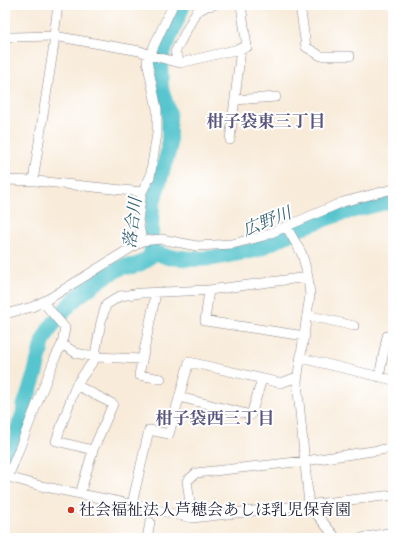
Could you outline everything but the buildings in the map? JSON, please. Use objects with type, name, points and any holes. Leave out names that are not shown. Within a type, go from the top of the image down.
[{"type":"street","points":[[33,181],[53,52],[58,5]]},
{"type":"street","points":[[142,241],[138,220],[142,192],[150,177],[157,134],[157,109],[147,61],[173,5]]},
{"type":"street","points":[[180,62],[175,52],[196,12],[208,6],[214,5]]},
{"type":"street","points":[[5,36],[12,38],[54,36],[140,52],[180,62],[247,47],[241,5]]},
{"type":"street","points":[[300,5],[306,47],[321,56],[350,56]]},
{"type":"street","points":[[230,140],[241,48]]},
{"type":"street","points":[[235,100],[276,97]]},
{"type":"street","points":[[5,180],[33,181],[142,192]]},
{"type":"street","points":[[5,314],[32,307],[43,302],[142,241],[161,239],[196,246],[232,244],[264,236],[343,202],[393,189]]},
{"type":"street","points":[[286,226],[302,254],[308,277],[310,295],[305,336],[297,377],[309,505],[336,538]]},
{"type":"street","points":[[93,450],[56,441],[76,385],[94,360],[101,322],[106,305],[120,296],[209,290],[308,277]]},
{"type":"street","points":[[209,290],[205,321],[305,336]]},
{"type":"street","points":[[156,293],[139,375],[161,379]]},
{"type":"street","points":[[43,302],[65,328],[62,344],[6,477],[41,486],[132,504],[192,518],[393,495]]},
{"type":"street","points":[[307,314],[354,326]]},
{"type":"street","points":[[379,377],[387,336],[393,336]]},
{"type":"street","points":[[62,344],[76,353],[142,360]]},
{"type":"street","points":[[301,358],[393,380]]},
{"type":"street","points":[[132,504],[149,430],[169,434],[189,362],[281,383],[297,377]]},
{"type":"street","points":[[179,397],[251,415],[262,378]]},
{"type":"street","points":[[76,385],[113,404],[93,450],[80,494]]},
{"type":"street","points":[[192,518],[187,481],[196,473],[305,461],[393,448]]},
{"type":"street","points":[[146,538],[150,522]]},
{"type":"street","points":[[362,538],[393,532]]},
{"type":"waterway","name":"落合川","points":[[5,462],[9,459],[19,436],[18,429],[24,412],[24,407],[35,374],[43,341],[50,328],[77,297],[104,277],[124,266],[140,264],[152,254],[152,205],[169,149],[169,114],[161,88],[160,60],[183,5]]},
{"type":"waterway","name":"広野川","points":[[152,254],[158,253],[167,257],[195,259],[214,258],[256,250],[305,226],[342,213],[393,200]]},
{"type":"place","name":"社会福祉法人芦穂会あしほ乳児保育園","points":[[71,510]]},
{"type":"district","name":"柑子袋東三丁目","points":[[266,122]]},
{"type":"district","name":"柑子袋西三丁目","points":[[215,419]]}]
